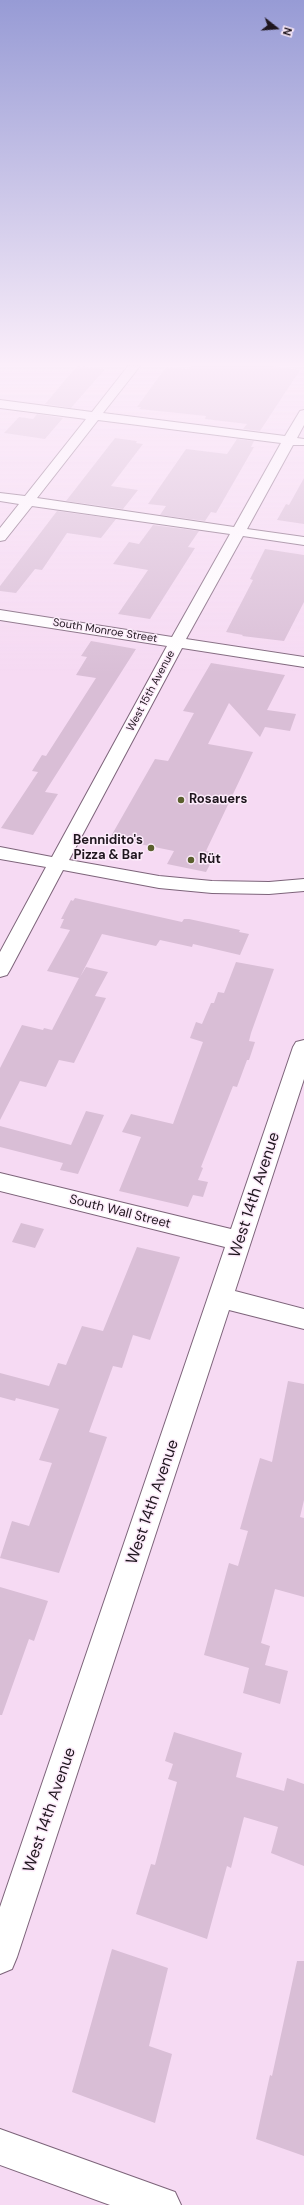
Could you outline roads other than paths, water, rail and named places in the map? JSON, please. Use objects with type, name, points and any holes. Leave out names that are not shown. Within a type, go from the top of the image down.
[{"type":"street","points":[[0,537],[53,469]]},
{"type":"street","name":"West 15th Avenue","points":[[0,970],[177,642],[273,469]]},
{"type":"street","points":[[0,497],[304,541]]},
{"type":"street","name":"South Monroe Street","points":[[0,615],[304,662]]},
{"type":"street","points":[[0,853],[159,882],[212,888],[269,888],[304,885]]},
{"type":"street","name":"West 14th Avenue","points":[[0,1957],[304,1047]]},
{"type":"street","name":"South Wall Street","points":[[0,1182],[240,1241]]},
{"type":"street","points":[[221,1298],[304,1319]]},
{"type":"street","points":[[0,2147],[162,2205]]},
{"type":"place","name":"Rosauers","points":[[181,800]]},
{"type":"place","name":"Bennidito's Pizza & Bar","points":[[151,848]]},
{"type":"place","name":"Rüt","points":[[191,860]]}]
